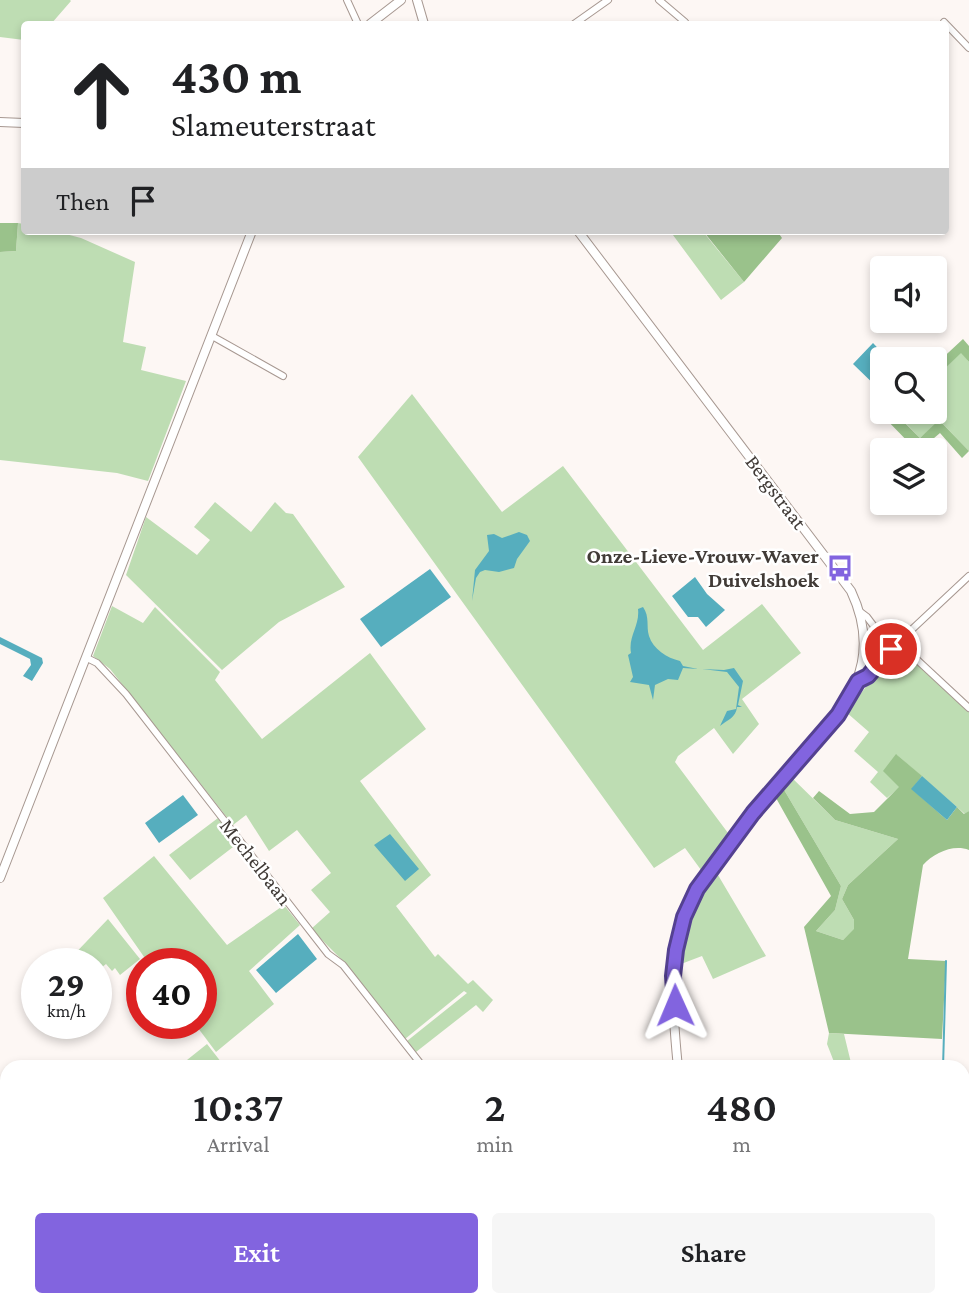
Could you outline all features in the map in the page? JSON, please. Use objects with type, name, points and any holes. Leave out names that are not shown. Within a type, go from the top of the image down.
[{"type":"street","points":[[346,0],[356,21]]},
{"type":"street","points":[[374,21],[401,0]]},
{"type":"street","points":[[417,0],[423,21]]},
{"type":"street","points":[[578,21],[608,0]]},
{"type":"street","points":[[659,0],[684,21]]},
{"type":"street","points":[[949,27],[969,48]]},
{"type":"street","points":[[0,122],[21,123]]},
{"type":"street","points":[[0,878],[250,235]]},
{"type":"street","name":"Bergstraat","points":[[581,235],[851,591],[859,611],[864,652],[858,681],[838,715],[722,853],[688,907],[680,930],[673,976],[678,1060]]},
{"type":"street","points":[[212,336],[283,376]]},
{"type":"street","points":[[858,681],[868,676],[891,649],[969,576]]},
{"type":"street","points":[[859,611],[867,617],[891,649]]},
{"type":"street","points":[[899,643],[969,708]]},
{"type":"street","name":"Mechelbaan","points":[[87,658],[97,663],[125,694],[328,954],[343,965],[418,1060]]},
{"type":"green space","points":[[0,0],[71,1],[54,21],[21,21],[21,40],[0,37]]},
{"type":"green space","points":[[0,223],[18,223],[16,251],[0,252]]},
{"type":"green space","points":[[18,223],[21,224],[21,235],[69,235],[135,262],[123,342],[146,347],[141,370],[186,381],[148,481],[117,473],[0,460],[0,252],[16,251]]},
{"type":"green space","points":[[673,235],[706,235],[744,282],[721,300]]},
{"type":"green space","points":[[706,235],[780,235],[782,238],[744,282]]},
{"type":"green space","points":[[963,339],[969,346],[969,362],[961,353],[947,366],[947,354]]},
{"type":"green space","points":[[961,352],[969,362],[969,451],[943,424],[947,424],[947,366]]},
{"type":"green space","points":[[412,394],[502,512],[563,466],[703,650],[762,604],[801,653],[742,699],[759,724],[733,754],[714,728],[678,756],[675,762],[728,833],[701,870],[685,848],[654,868],[358,457]]},
{"type":"green space","points":[[891,424],[906,424],[920,438],[904,438]]},
{"type":"green space","points":[[907,424],[936,424],[920,438]]},
{"type":"green space","points":[[935,424],[943,424],[969,451],[962,458],[940,433],[934,438],[920,438]]},
{"type":"green space","points":[[215,502],[251,532],[275,502],[286,513],[293,514],[345,587],[279,622],[222,670],[126,575],[146,517],[197,555],[210,540],[194,527]]},
{"type":"green space","points":[[112,606],[143,623],[155,607],[220,672],[215,680],[262,739],[370,653],[426,729],[360,781],[431,875],[396,906],[435,957],[438,954],[468,984],[473,980],[493,1000],[483,1012],[476,1005],[416,1052],[407,1041],[467,993],[464,991],[405,1039],[347,965],[311,929],[330,912],[311,890],[331,873],[297,830],[269,851],[246,815],[233,825],[110,669],[93,656]]},
{"type":"green space","points":[[897,648],[969,712],[969,811],[965,814],[897,755],[900,787],[887,798],[870,782],[878,772],[854,751],[869,732],[846,712]]},
{"type":"green space","points":[[896,754],[922,776],[912,789],[947,820],[957,807],[964,814],[969,811],[969,850],[957,848],[944,851],[923,865],[908,959],[946,961],[942,1039],[829,1033],[804,927],[831,896],[776,798],[727,859],[722,855],[780,783],[841,886],[835,910],[816,931],[843,940],[854,929],[854,920],[842,899],[848,885],[898,839],[835,820],[813,798],[819,791],[850,814],[874,812],[899,787],[883,771]]},
{"type":"green space","points":[[788,774],[835,820],[898,839],[848,885],[842,899],[854,920],[854,930],[843,940],[816,931],[835,910],[841,886],[780,783]]},
{"type":"green space","points":[[218,818],[237,844],[190,880],[169,855]]},
{"type":"green space","points":[[154,856],[227,945],[284,905],[300,925],[249,971],[274,1004],[216,1052],[206,1039],[217,1039],[217,948],[138,948],[103,898]]},
{"type":"green space","points":[[715,870],[766,956],[713,979],[702,956],[681,964],[692,912]]},
{"type":"green space","points":[[108,919],[131,948],[126,948],[126,970],[120,975],[115,968],[112,971],[112,948],[80,948]]},
{"type":"green space","points":[[829,1033],[844,1034],[850,1060],[833,1060],[827,1044]]},
{"type":"green space","points":[[207,1044],[220,1060],[187,1060]]},
{"type":"water","points":[[873,343],[877,347],[870,347],[870,380],[853,364]]},
{"type":"water","points":[[519,532],[527,535],[530,541],[514,568],[499,572],[480,572],[476,578],[472,601],[475,570],[489,551],[487,535],[494,534],[502,538]]},
{"type":"water","points":[[430,569],[451,597],[381,647],[360,619]]},
{"type":"water","points":[[695,577],[707,594],[725,610],[706,627],[698,617],[688,617],[672,596]]},
{"type":"water","points":[[643,607],[649,636],[657,649],[680,661],[683,666],[698,669],[683,668],[678,680],[668,679],[655,685],[653,700],[649,685],[630,682],[633,677],[628,655],[631,653],[638,609]]},
{"type":"water","points":[[0,637],[42,658],[43,663],[32,681],[23,676],[31,665],[30,659],[0,644]]},
{"type":"water","points":[[734,668],[743,681],[738,705],[742,707],[737,707],[733,716],[720,726],[727,711],[736,709],[739,687],[727,672],[702,669]]},
{"type":"water","points":[[922,776],[957,807],[947,820],[911,789]]},
{"type":"water","points":[[183,795],[198,815],[159,843],[145,823]]},
{"type":"water","points":[[390,834],[419,869],[405,881],[374,845]]},
{"type":"water","points":[[298,934],[317,959],[276,993],[256,970]]},
{"type":"waterway","points":[[943,1060],[946,961]]},
{"type":"place","name":"Onze-Lieve-Vrouw-Waver Duivelshoek","points":[[840,568]]},
{"type":"route","points":[[675,1005],[673,976],[676,950],[684,917],[697,889],[753,813],[838,715],[858,681],[868,676],[891,649]]}]
